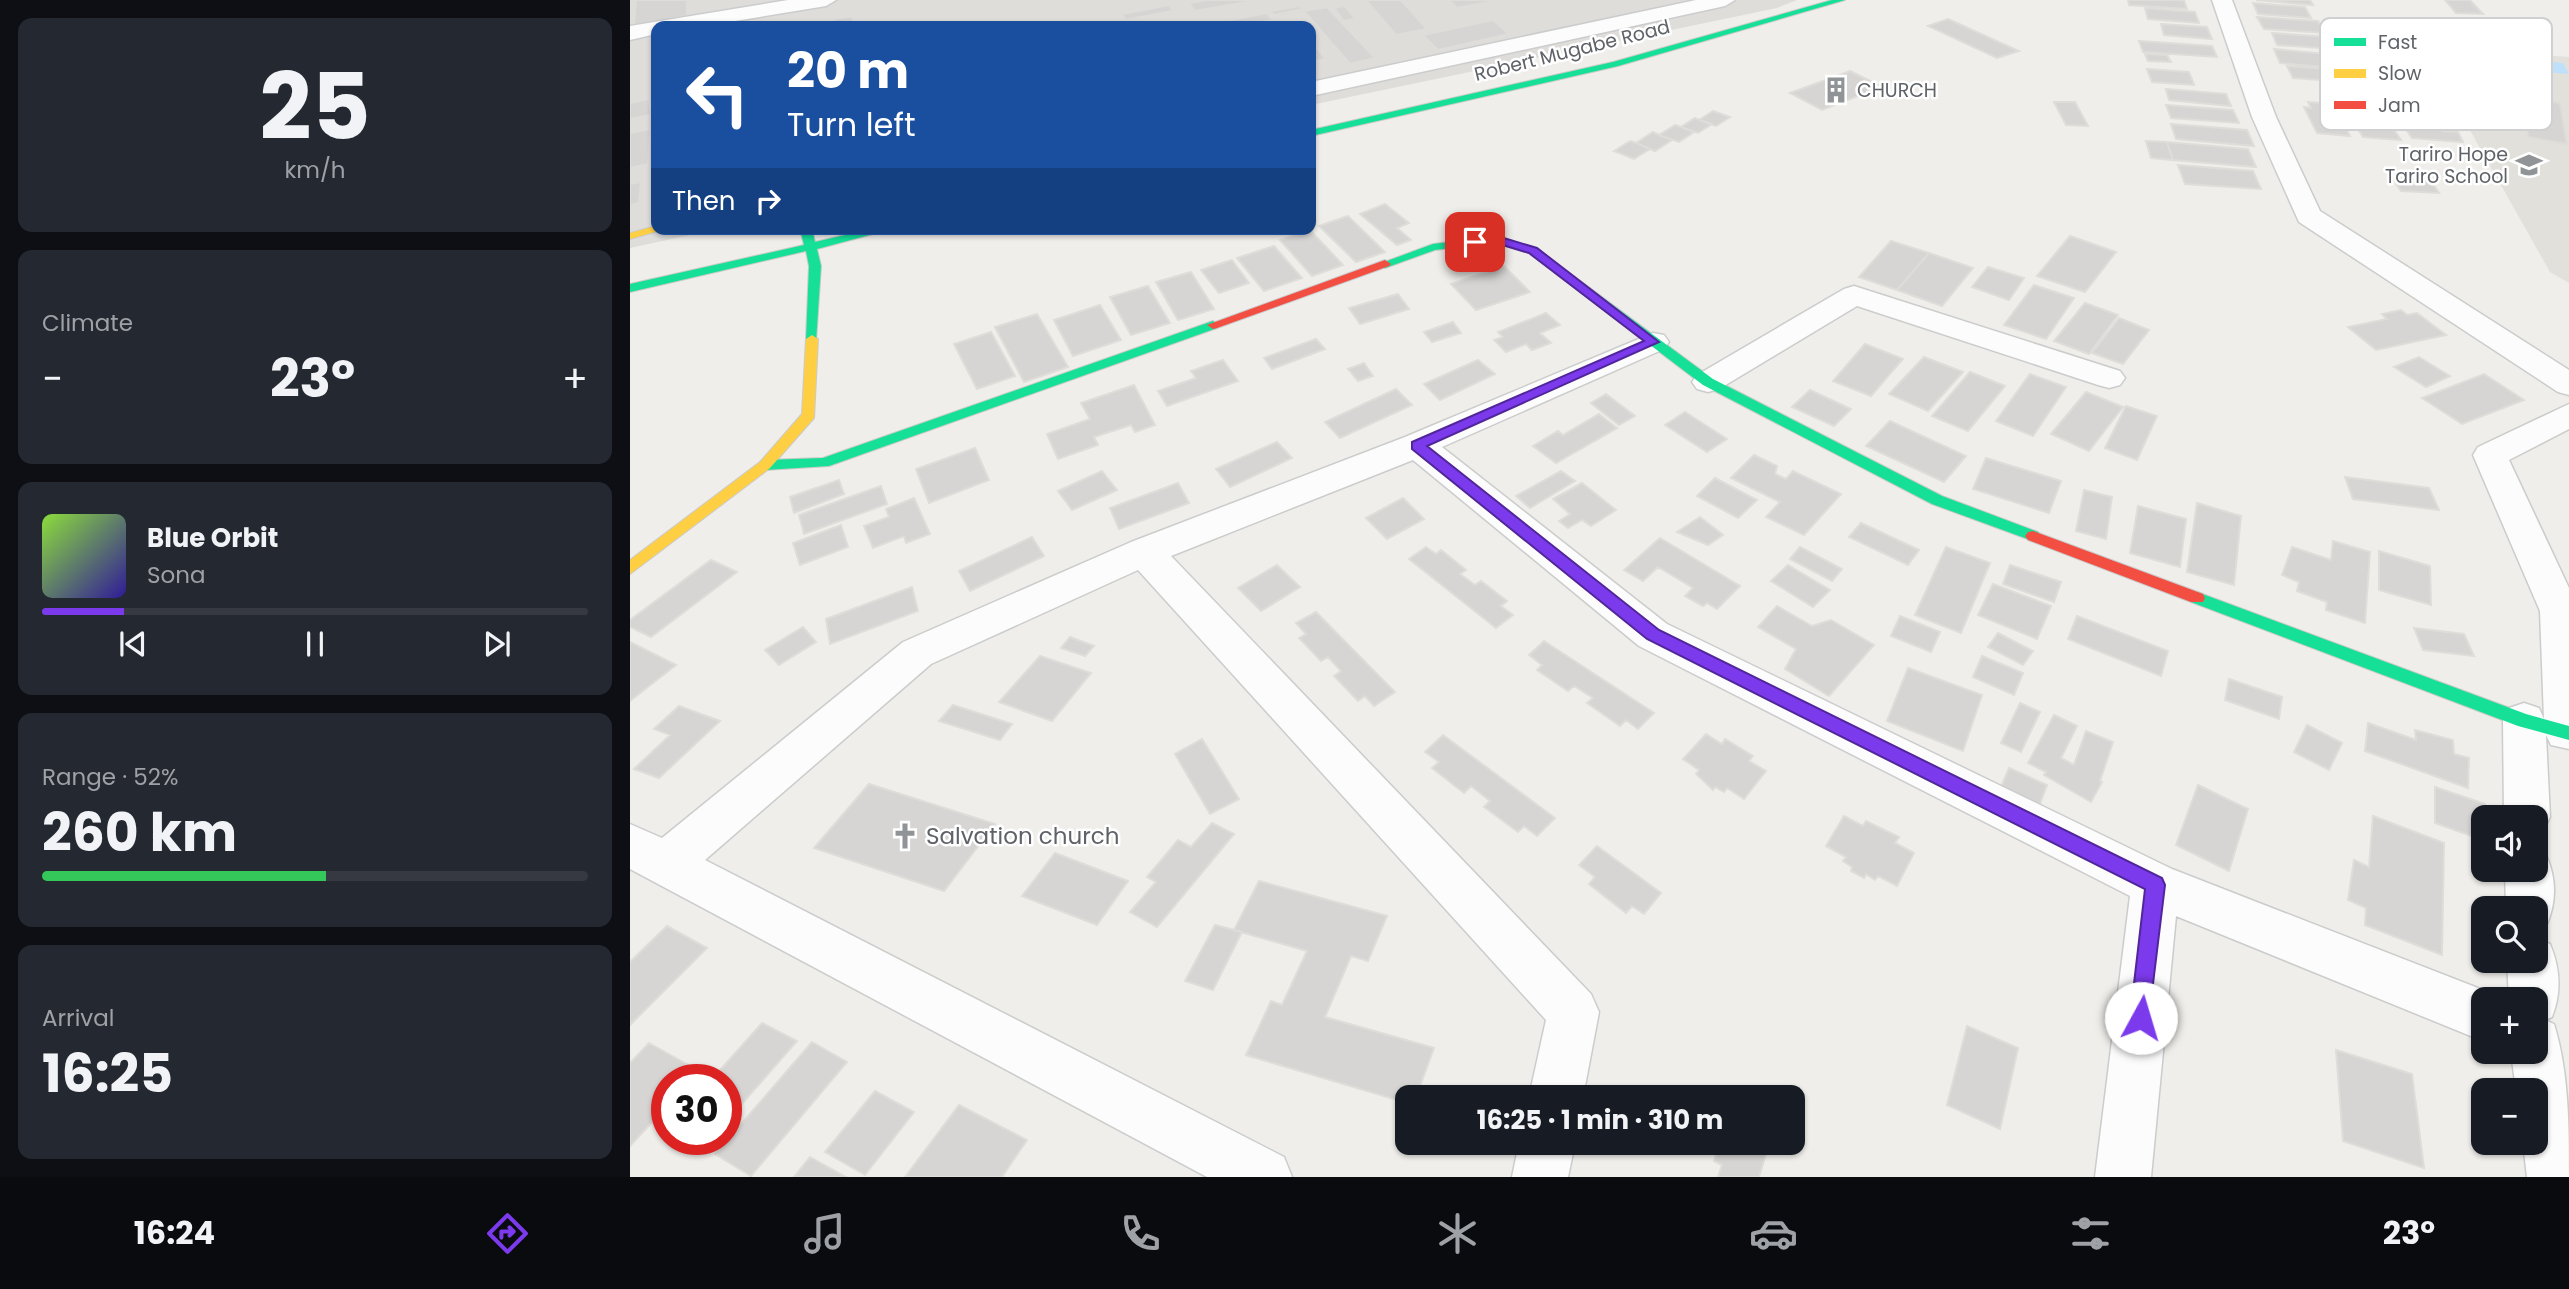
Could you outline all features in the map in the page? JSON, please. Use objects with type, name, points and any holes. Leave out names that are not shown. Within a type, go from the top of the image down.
[{"type":"street","points":[[698,21],[826,0]]},
{"type":"street","points":[[1316,88],[1725,0]]},
{"type":"street","name":"Robert Mugabe Road","points":[[1316,132],[1615,64],[1841,0]]},
{"type":"street","points":[[2222,0],[2264,117],[2309,216],[2569,385]]},
{"type":"street","points":[[630,33],[651,29]]},
{"type":"street","points":[[630,236],[651,231]]},
{"type":"street","points":[[630,568],[765,464],[809,415],[815,266],[808,235]]},
{"type":"street","points":[[630,288],[861,235]]},
{"type":"street","points":[[765,464],[824,463],[1433,247],[1497,239],[1533,251],[1708,382],[1937,500],[2524,721],[2568,732],[2560,611],[2490,455],[2569,415]]},
{"type":"street","points":[[1708,382],[1854,295],[2109,378]]},
{"type":"street","points":[[1264,1177],[648,854],[917,653],[1144,552],[1417,445],[1653,342]]},
{"type":"street","points":[[1417,445],[1653,635],[2155,885],[2471,1010]]},
{"type":"street","points":[[1144,552],[1573,1012],[1558,1085]]},
{"type":"street","points":[[2524,721],[2527,805]]},
{"type":"street","points":[[2123,1177],[2155,885]]},
{"type":"street","points":[[2539,1064],[2556,1177]]},
{"type":"street","points":[[1540,1177],[1545,1155]]},
{"type":"shaded area","points":[[630,0],[1797,0],[1777,8],[1316,104],[1316,21],[651,21],[651,235],[690,235],[630,248]]},
{"type":"shaded area","points":[[2552,56],[2569,57],[2569,283],[2550,272],[2470,130],[2552,130]]},
{"type":"water","points":[[2552,62],[2563,63],[2569,74],[2552,73]]},
{"type":"building","points":[[636,0],[687,0],[687,16],[634,25]]},
{"type":"building","points":[[1206,0],[1258,0],[1195,11],[1189,3]]},
{"type":"building","points":[[1366,0],[1401,0],[1427,29],[1396,35]]},
{"type":"building","points":[[1449,0],[1499,0],[1457,8]]},
{"type":"building","points":[[2128,0],[2184,0],[2187,9],[2129,5]]},
{"type":"building","points":[[2256,0],[2310,0],[2313,5]]},
{"type":"building","points":[[2445,0],[2470,0],[2483,14],[2456,13]]},
{"type":"building","points":[[2253,3],[2305,7],[2311,18],[2258,14]]},
{"type":"building","points":[[1169,5],[1173,11],[1125,20],[1122,14]]},
{"type":"building","points":[[1300,6],[1303,9],[1274,15],[1271,11]]},
{"type":"building","points":[[1345,6],[1355,19],[1344,21],[1334,8]]},
{"type":"building","points":[[1327,7],[1375,58],[1350,64],[1316,25],[1316,21],[1313,21],[1304,11]]},
{"type":"building","points":[[2145,8],[2195,12],[2199,23],[2148,19]]},
{"type":"building","points":[[1267,13],[1272,20],[1266,21],[1225,21]]},
{"type":"building","points":[[852,16],[853,21],[834,21]]},
{"type":"building","points":[[2257,17],[2318,21],[2320,24],[2320,33],[2264,29]]},
{"type":"building","points":[[1948,19],[2019,51],[1997,58],[1928,26]]},
{"type":"building","points":[[1493,20],[1509,34],[1438,50],[1423,35]]},
{"type":"building","points":[[2161,24],[2207,27],[2212,39],[2164,35]]},
{"type":"building","points":[[2272,33],[2320,36],[2320,48],[2277,45]]},
{"type":"building","points":[[2139,41],[2212,46],[2217,57],[2143,52]]},
{"type":"building","points":[[1316,47],[1326,59],[1316,61]]},
{"type":"building","points":[[2274,49],[2320,53],[2320,67],[2280,63]]},
{"type":"building","points":[[2145,54],[2167,55],[2171,62],[2148,61]]},
{"type":"building","points":[[2287,66],[2320,68],[2320,80],[2293,78]]},
{"type":"building","points":[[2147,69],[2189,72],[2194,85],[2152,82]]},
{"type":"building","name":"CHURCH","points":[[1850,71],[1882,87],[1822,110],[1790,93]]},
{"type":"building","points":[[2166,89],[2226,94],[2231,106],[2169,100]]},
{"type":"building","points":[[649,99],[651,115],[630,119],[630,103]]},
{"type":"building","points":[[2552,101],[2560,103],[2567,144],[2528,137],[2527,130],[2552,130]]},
{"type":"building","points":[[2054,102],[2075,102],[2088,126],[2066,125]]},
{"type":"building","points":[[2308,102],[2320,103],[2320,130],[2347,130],[2350,136],[2317,133],[2304,107],[2311,108]]},
{"type":"building","points":[[2166,105],[2233,110],[2239,123],[2171,118]]},
{"type":"building","points":[[1713,111],[1730,117],[1716,126],[1699,120]]},
{"type":"building","points":[[1695,118],[1712,124],[1698,133],[1681,127]]},
{"type":"building","points":[[2171,124],[2247,130],[2254,146],[2176,139]]},
{"type":"building","points":[[1675,125],[1694,132],[1679,142],[1659,135]]},
{"type":"building","points":[[650,129],[648,164],[630,168],[630,133]]},
{"type":"building","points":[[2359,130],[2394,130],[2401,140],[2363,137]]},
{"type":"building","points":[[2407,130],[2442,130],[2458,132],[2463,142],[2412,138]]},
{"type":"building","points":[[1653,132],[1672,140],[1655,151],[1636,143]]},
{"type":"building","points":[[1630,141],[1650,149],[1634,159],[1614,151]]},
{"type":"building","points":[[2146,141],[2167,142],[2173,160],[2151,158]]},
{"type":"building","points":[[2167,142],[2248,149],[2256,167],[2173,160]]},
{"type":"building","points":[[2178,165],[2253,171],[2261,189],[2185,184]]},
{"type":"building","points":[[2393,179],[2431,181],[2439,193],[2401,191]]},
{"type":"building","points":[[641,182],[639,203],[630,205],[630,184]]},
{"type":"building","points":[[1385,204],[1409,223],[1397,228],[1411,240],[1397,245],[1360,214]]},
{"type":"building","points":[[1348,216],[1385,252],[1356,262],[1319,226]]},
{"type":"building","points":[[1295,235],[1315,235],[1343,265],[1312,276],[1280,240]]},
{"type":"building","points":[[2070,236],[2116,252],[2085,292],[2037,276]]},
{"type":"building","points":[[1891,241],[1929,253],[1897,290],[1859,277]]},
{"type":"building","points":[[1274,246],[1302,278],[1264,291],[1237,258]]},
{"type":"building","points":[[1929,253],[1973,268],[1942,306],[1897,290]]},
{"type":"building","points":[[1232,260],[1249,283],[1219,293],[1201,270]]},
{"type":"building","points":[[1504,266],[1530,292],[1476,310],[1451,284]]},
{"type":"building","points":[[1988,267],[2024,278],[2009,300],[1972,287]]},
{"type":"building","points":[[1191,272],[1214,309],[1178,320],[1156,282]]},
{"type":"building","points":[[2034,285],[2074,298],[2046,339],[2004,325]]},
{"type":"building","points":[[1148,286],[1170,323],[1131,335],[1110,297]]},
{"type":"building","points":[[1398,294],[1409,309],[1360,324],[1349,308]]},
{"type":"building","points":[[2085,303],[2118,315],[2089,354],[2054,341]]},
{"type":"building","points":[[1100,305],[1121,340],[1073,356],[1054,320]]},
{"type":"building","points":[[2401,310],[2407,315],[2417,313],[2446,335],[2376,350],[2348,327],[2387,319],[2382,314]]},
{"type":"building","points":[[1546,313],[1560,325],[1540,333],[1551,343],[1532,350],[1526,344],[1506,352],[1494,340],[1503,337],[1498,332]]},
{"type":"building","points":[[1037,314],[1068,367],[1024,382],[995,327]]},
{"type":"building","points":[[2119,318],[2149,330],[2123,364],[2092,353]]},
{"type":"building","points":[[1453,322],[1461,333],[1432,342],[1424,332]]},
{"type":"building","points":[[991,332],[1015,376],[977,389],[954,344]]},
{"type":"building","points":[[1316,339],[1325,349],[1272,369],[1264,358]]},
{"type":"building","points":[[1865,344],[1903,359],[1871,396],[1833,381]]},
{"type":"building","points":[[1924,357],[1963,372],[1928,411],[1889,394]]},
{"type":"building","points":[[2419,357],[2450,376],[2426,387],[2394,367]]},
{"type":"building","points":[[1223,360],[1238,381],[1167,406],[1158,391],[1196,378],[1191,371]]},
{"type":"building","points":[[1478,360],[1495,374],[1440,400],[1424,384]]},
{"type":"building","points":[[1364,363],[1373,376],[1358,381],[1348,369]]},
{"type":"building","points":[[1970,372],[2005,386],[1968,431],[1932,416]]},
{"type":"building","points":[[2030,374],[2066,387],[2033,436],[1996,421]]},
{"type":"building","points":[[2484,374],[2524,400],[2462,424],[2422,398]]},
{"type":"building","points":[[1134,385],[1155,425],[1135,432],[1131,425],[1094,437],[1098,445],[1058,459],[1047,434],[1090,419],[1081,403]]},
{"type":"building","points":[[1396,389],[1412,405],[1340,438],[1325,422]]},
{"type":"building","points":[[1810,390],[1851,409],[1834,426],[1792,407]]},
{"type":"building","points":[[2086,392],[2123,407],[2089,451],[2051,434]]},
{"type":"building","points":[[1606,394],[1635,416],[1619,425],[1591,403]]},
{"type":"building","points":[[2126,406],[2157,416],[2137,460],[2105,448]]},
{"type":"building","points":[[1685,412],[1727,439],[1707,452],[1665,425]]},
{"type":"building","points":[[1599,414],[1617,428],[1556,463],[1533,446],[1558,431],[1563,435]]},
{"type":"building","points":[[1890,421],[1966,456],[1944,482],[1866,446]]},
{"type":"building","points":[[1277,442],[1292,458],[1230,487],[1216,469]]},
{"type":"building","points":[[975,448],[989,480],[929,503],[916,469]]},
{"type":"building","points":[[1754,455],[1777,466],[1775,474],[1786,479],[1793,471],[1841,494],[1804,535],[1766,517],[1780,502],[1731,478]]},
{"type":"building","points":[[1986,458],[2061,481],[2049,513],[1973,489]]},
{"type":"building","points":[[1102,471],[1117,490],[1072,510],[1058,491]]},
{"type":"building","points":[[1561,471],[1575,481],[1530,508],[1516,496]]},
{"type":"building","points":[[2345,477],[2429,488],[2439,510],[2353,499]]},
{"type":"building","points":[[1715,478],[1757,500],[1738,518],[1697,496]]},
{"type":"building","points":[[839,480],[844,494],[794,513],[790,497]]},
{"type":"building","points":[[1178,483],[1189,503],[1119,529],[1110,508]]},
{"type":"building","points":[[1582,483],[1616,510],[1591,526],[1582,520],[1568,528],[1559,521],[1570,514],[1553,499]]},
{"type":"building","points":[[881,486],[887,504],[804,534],[799,515]]},
{"type":"building","points":[[2084,490],[2112,497],[2106,539],[2076,531]]},
{"type":"building","points":[[914,498],[930,534],[906,543],[904,536],[873,548],[864,526],[889,517],[886,509]]},
{"type":"building","points":[[1403,498],[1424,519],[1387,539],[1366,518]]},
{"type":"building","points":[[2197,503],[2241,516],[2234,585],[2187,572]]},
{"type":"building","points":[[2138,506],[2186,519],[2180,567],[2130,553]]},
{"type":"building","points":[[1700,517],[1723,535],[1708,545],[1677,532]]},
{"type":"building","points":[[1861,523],[1919,550],[1908,565],[1849,537]]},
{"type":"building","points":[[841,525],[848,547],[800,565],[793,543]]},
{"type":"building","points":[[1032,537],[1044,556],[970,591],[959,571]]},
{"type":"building","points":[[1660,538],[1740,586],[1717,609],[1707,603],[1703,606],[1685,596],[1693,588],[1658,567],[1643,581],[1624,570]]},
{"type":"building","points":[[2333,541],[2370,552],[2365,623],[2326,610],[2327,602],[2297,591],[2299,582],[2282,575],[2292,547],[2331,560]]},
{"type":"building","points":[[1426,547],[1436,554],[1441,550],[1466,570],[1460,574],[1475,585],[1481,581],[1507,601],[1501,606],[1513,615],[1496,628],[1409,559]]},
{"type":"building","points":[[1800,547],[1842,569],[1832,581],[1790,559]]},
{"type":"building","points":[[1946,547],[1990,563],[1961,633],[1915,615]]},
{"type":"building","points":[[2379,551],[2430,566],[2431,605],[2379,590]]},
{"type":"building","points":[[711,560],[737,572],[651,637],[630,627],[630,620]]},
{"type":"building","points":[[1277,565],[1300,587],[1261,611],[1238,588]]},
{"type":"building","points":[[1788,565],[1830,590],[1813,607],[1771,581]]},
{"type":"building","points":[[2010,565],[2061,582],[2054,602],[2003,584]]},
{"type":"building","points":[[1993,584],[2051,606],[2037,639],[1978,615]]},
{"type":"building","points":[[912,587],[918,611],[830,644],[826,619]]},
{"type":"building","points":[[1777,606],[1812,626],[1831,620],[1874,645],[1829,696],[1785,669],[1796,649],[1758,627]]},
{"type":"building","points":[[1316,612],[1395,692],[1374,706],[1365,696],[1358,701],[1334,676],[1341,671],[1328,657],[1321,661],[1299,638],[1306,634],[1296,623]]},
{"type":"building","points":[[1900,616],[1940,632],[1931,652],[1891,636]]},
{"type":"building","points":[[2077,616],[2168,651],[2161,676],[2068,639]]},
{"type":"building","points":[[803,627],[816,642],[779,665],[765,650]]},
{"type":"building","points":[[2414,628],[2464,634],[2474,656],[2423,650]]},
{"type":"building","points":[[1998,633],[2033,651],[2023,665],[1988,647]]},
{"type":"building","points":[[1070,637],[1094,646],[1085,656],[1061,648]]},
{"type":"building","points":[[1544,641],[1654,713],[1638,729],[1626,720],[1620,726],[1587,703],[1593,698],[1574,686],[1568,691],[1537,670],[1542,665],[1529,655]]},
{"type":"building","points":[[630,642],[676,665],[630,701]]},
{"type":"building","points":[[1040,656],[1091,673],[1052,721],[999,702]]},
{"type":"building","points":[[1982,656],[2023,673],[2014,695],[1973,677]]},
{"type":"building","points":[[1908,668],[1982,695],[1963,751],[1887,721]]},
{"type":"building","points":[[2229,679],[2282,697],[2279,719],[2225,700]]},
{"type":"building","points":[[2020,703],[2040,712],[2021,752],[2001,743]]},
{"type":"building","points":[[953,705],[1012,724],[1000,740],[939,721]]},
{"type":"building","points":[[679,706],[720,721],[659,778],[634,769],[670,735],[654,729]]},
{"type":"building","points":[[2054,715],[2077,726],[2061,758],[2074,765],[2086,731],[2113,742],[2100,781],[2102,782],[2091,802],[2028,763]]},
{"type":"building","points":[[2368,723],[2416,740],[2415,730],[2453,740],[2454,754],[2469,758],[2468,788],[2365,751]]},
{"type":"building","points":[[2307,725],[2342,743],[2329,770],[2294,752]]},
{"type":"building","points":[[1706,734],[1722,744],[1725,739],[1753,756],[1749,761],[1766,771],[1744,799],[1727,788],[1724,792],[1715,787],[1713,790],[1696,774],[1699,770],[1683,759]]},
{"type":"building","points":[[1443,735],[1555,818],[1537,836],[1524,826],[1518,832],[1484,807],[1490,801],[1471,786],[1464,793],[1432,768],[1439,762],[1425,752]]},
{"type":"building","points":[[1202,739],[1239,799],[1210,814],[1175,754]]},
{"type":"building","points":[[2009,768],[2047,785],[2037,812],[1998,794]]},
{"type":"building","name":"Salvation church","points":[[869,784],[995,824],[944,891],[814,848]]},
{"type":"building","points":[[2198,785],[2248,809],[2229,871],[2176,845]]},
{"type":"building","points":[[2435,787],[2485,804],[2471,805],[2471,836],[2435,823]]},
{"type":"building","points":[[1844,816],[1863,826],[1866,821],[1899,837],[1895,843],[1914,853],[1897,886],[1878,876],[1875,880],[1866,874],[1864,878],[1851,871],[1852,867],[1843,861],[1846,857],[1826,846]]},
{"type":"building","points":[[2373,816],[2444,843],[2442,955],[2365,925],[2366,908],[2348,900],[2354,860],[2369,867]]},
{"type":"building","points":[[1212,823],[1234,834],[1157,927],[1130,912],[1156,882],[1147,877],[1178,840],[1191,847]]},
{"type":"building","points":[[1597,846],[1661,893],[1644,914],[1632,906],[1626,913],[1589,884],[1595,877],[1579,865]]},
{"type":"building","points":[[1055,853],[1128,881],[1097,925],[1022,896]]},
{"type":"building","points":[[1259,881],[1387,916],[1368,961],[1351,956],[1325,1017],[1434,1048],[1420,1085],[1395,1085],[1395,1099],[1246,1055],[1271,1001],[1282,1005],[1307,951],[1234,930]]},
{"type":"building","points":[[1215,925],[1242,932],[1213,990],[1185,981]]},
{"type":"building","points":[[667,926],[707,948],[630,1025],[630,962]]},
{"type":"building","points":[[762,1023],[797,1041],[742,1104],[742,1064],[725,1064]]},
{"type":"building","points":[[1967,1026],[2018,1048],[2000,1129],[1947,1105]]},
{"type":"building","points":[[812,1042],[847,1062],[751,1176],[717,1155],[742,1155],[742,1123]]},
{"type":"building","points":[[649,1043],[686,1064],[651,1064],[651,1123],[630,1146],[630,1063]]},
{"type":"building","points":[[2336,1050],[2412,1074],[2424,1168],[2343,1141]]},
{"type":"building","points":[[875,1091],[914,1112],[865,1175],[825,1152]]},
{"type":"building","points":[[959,1105],[1027,1140],[1002,1177],[905,1177]]},
{"type":"building","points":[[1716,1155],[1766,1155],[1759,1177],[1718,1177],[1722,1165],[1714,1161]]},
{"type":"building","points":[[810,1157],[846,1177],[794,1177]]},
{"type":"traffic: fast","points":[[1316,132],[1615,64],[1841,0]]},
{"type":"traffic: fast","points":[[807,235],[815,266],[812,339]]},
{"type":"traffic: fast","points":[[630,288],[861,235]]},
{"type":"traffic: fast","points":[[1385,264],[1433,247],[1497,239],[1533,251],[1708,382],[1937,500],[2033,536]]},
{"type":"traffic: fast","points":[[765,465],[824,463],[1213,325]]},
{"type":"traffic: fast","points":[[2197,598],[2524,721],[2569,733]]},
{"type":"traffic: slow","points":[[630,236],[651,231]]},
{"type":"traffic: slow","points":[[630,568],[765,465],[809,415],[812,339]]},
{"type":"traffic: jam","points":[[1213,325],[1385,264]]},
{"type":"traffic: jam","points":[[2033,536],[2197,598]]},
{"type":"place","name":"CHURCH","points":[[1836,90]]},
{"type":"place","name":"Tariro Hope Tariro School","points":[[2529,165]]},
{"type":"place","name":"Salvation church","points":[[905,836]]},
{"type":"route","points":[[1475,242],[1497,239],[1533,251],[1653,342],[1417,445],[1653,635],[2155,885],[2141,1018]]}]
